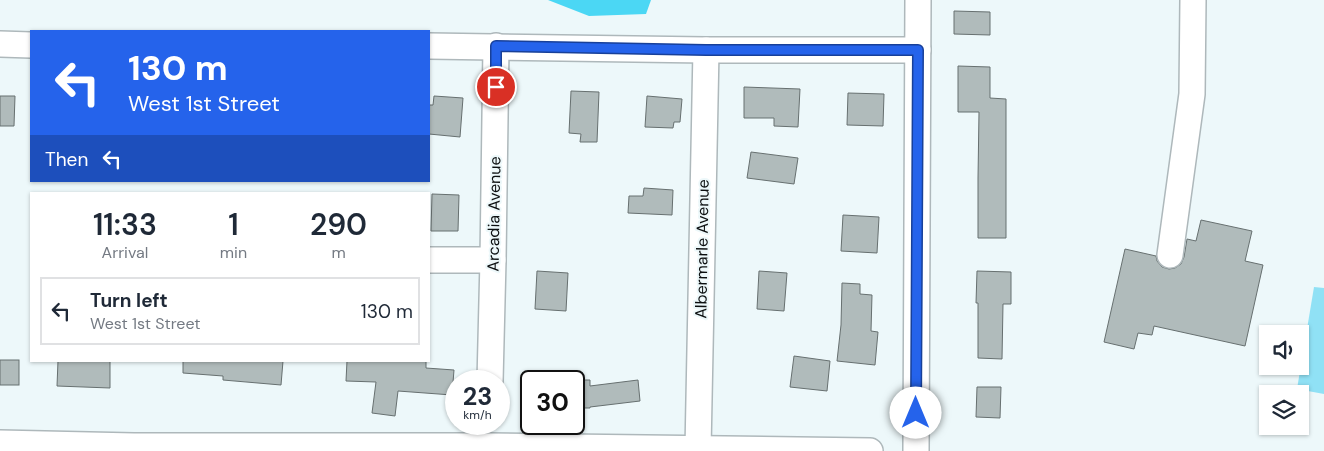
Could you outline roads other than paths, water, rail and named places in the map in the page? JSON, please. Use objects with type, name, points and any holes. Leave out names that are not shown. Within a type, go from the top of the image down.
[{"type":"street","points":[[916,451],[918,0]]},
{"type":"street","points":[[1170,255],[1192,94],[1193,0]]},
{"type":"street","points":[[0,44],[30,44]]},
{"type":"street","points":[[430,46],[706,50],[918,50]]},
{"type":"street","name":"Arcadia Avenue","points":[[490,370],[496,46]]},
{"type":"street","name":"Albermarle Avenue","points":[[698,449],[706,50]]},
{"type":"street","points":[[430,260],[493,260]]},
{"type":"street","points":[[0,444],[134,449],[489,440],[698,449],[870,451]]}]
